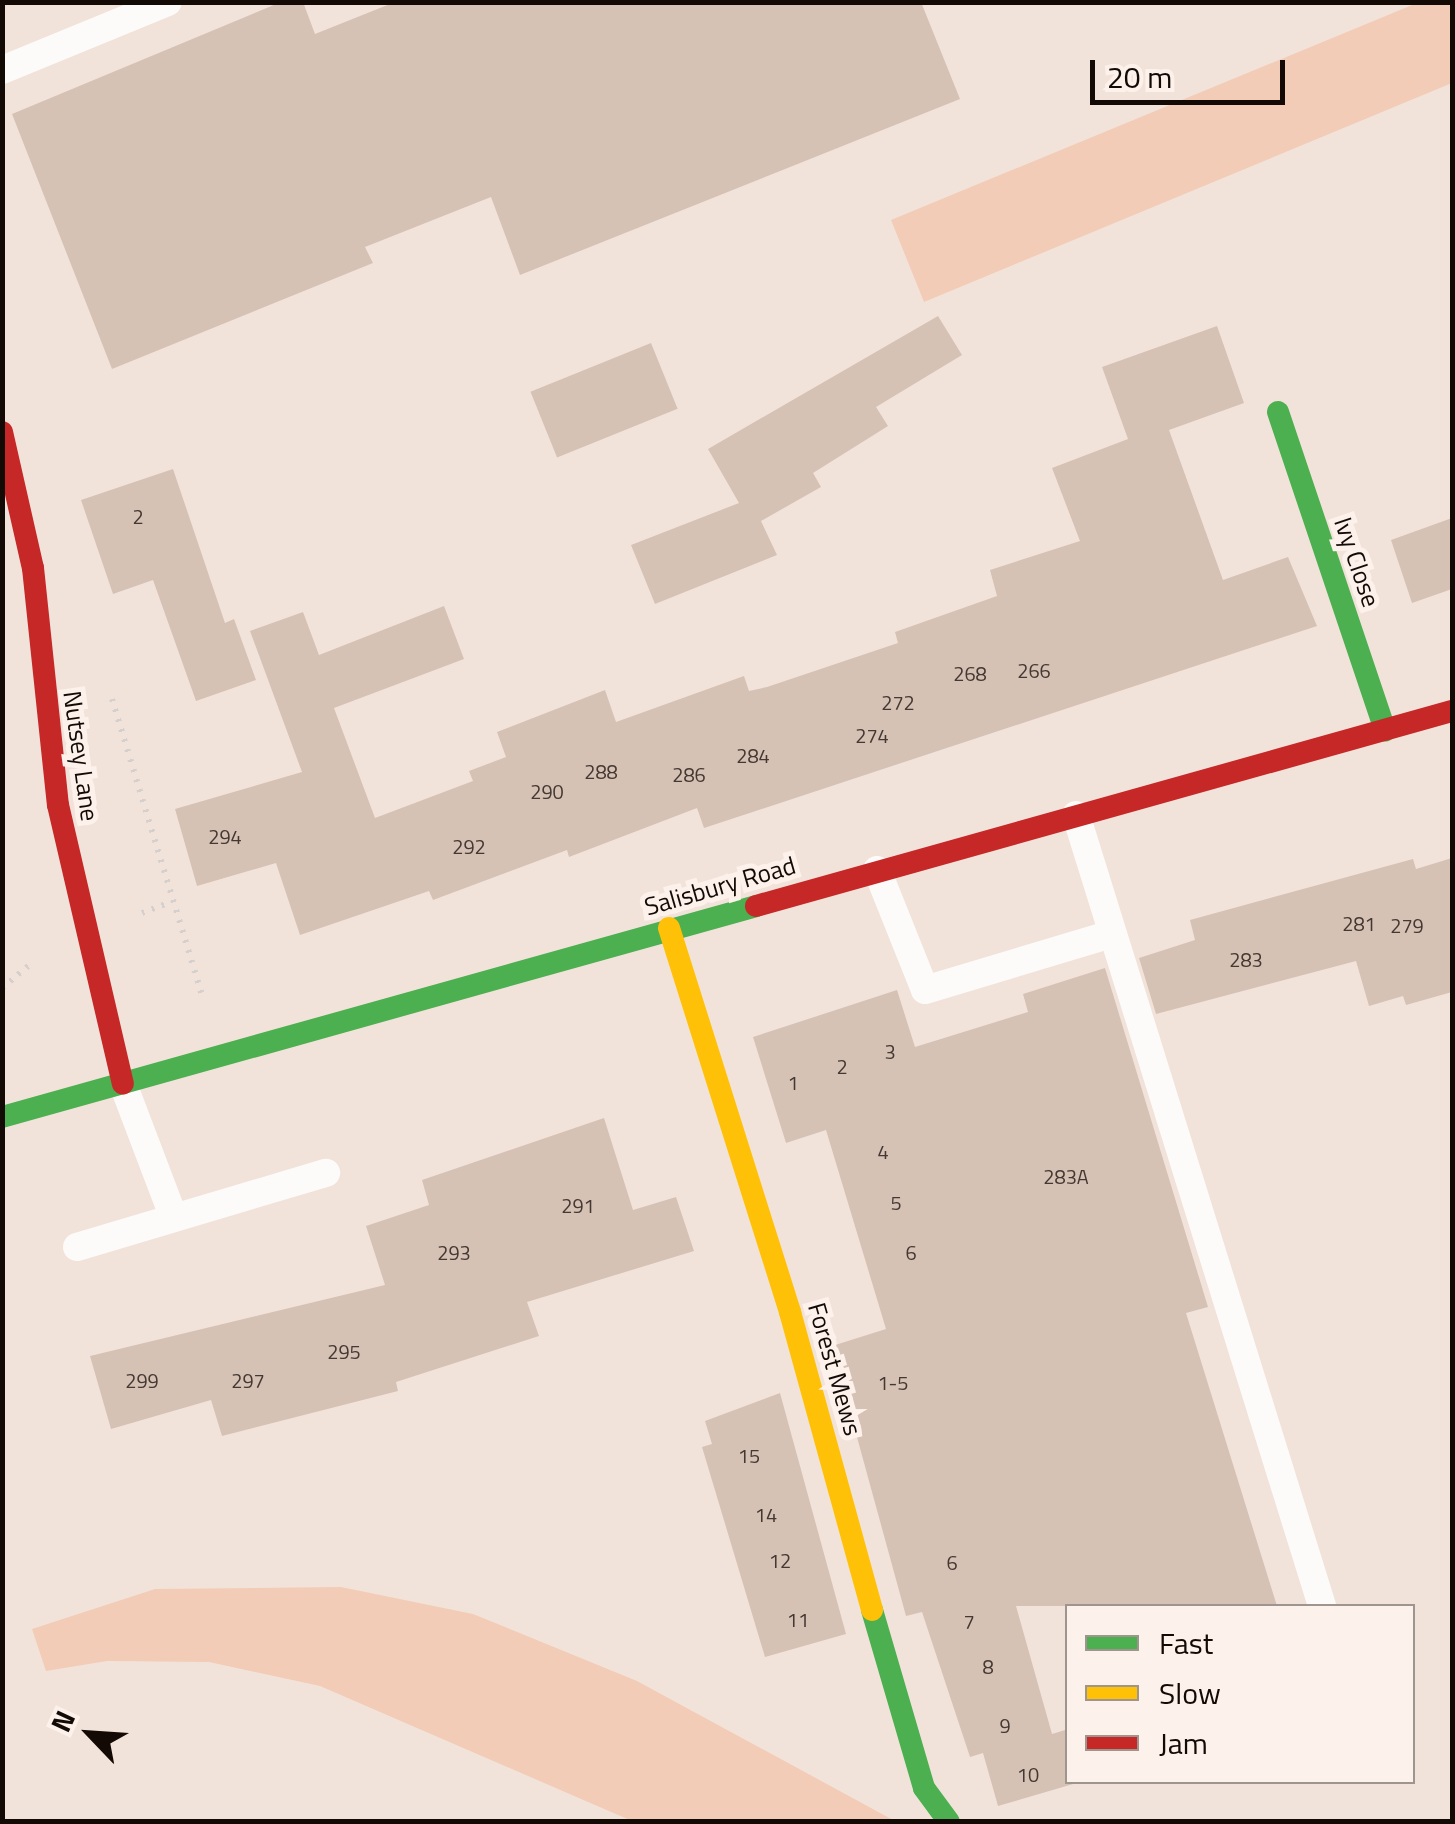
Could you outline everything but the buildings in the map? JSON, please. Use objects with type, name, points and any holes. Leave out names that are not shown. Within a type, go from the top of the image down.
[{"type":"street","name":"Ivy Close","points":[[1278,412],[1385,730]]},
{"type":"street","name":"Nutsey Lane","points":[[2,432],[33,568],[58,804],[123,1084]]},
{"type":"street","name":"Salisbury Road","points":[[2,1117],[1452,711]]},
{"type":"street","name":"Forest Mews","points":[[669,928],[790,1312],[906,1734],[924,1788],[949,1822]]},
{"type":"lane","points":[[2,70],[168,2]]},
{"type":"lane","points":[[1076,815],[1321,1604]]},
{"type":"lane","points":[[877,870],[925,990],[1112,934]]},
{"type":"lane","points":[[123,1084],[174,1218]]},
{"type":"lane","points":[[77,1247],[326,1173]]},
{"type":"path","points":[[108,686],[170,902],[224,1056]]},
{"type":"shaded area","points":[[1417,3],[1452,3],[1452,83],[924,302],[891,220]]},
{"type":"shaded area","points":[[341,1587],[473,1614],[637,1681],[895,1821],[632,1821],[320,1686],[209,1662],[107,1661],[46,1671],[32,1629],[155,1589]]},
{"type":"traffic: fast","points":[[1278,412],[1385,730]]},
{"type":"traffic: fast","points":[[2,1117],[756,906]]},
{"type":"traffic: fast","points":[[872,1610],[924,1788],[949,1822]]},
{"type":"traffic: slow","points":[[669,928],[790,1312],[872,1610]]},
{"type":"traffic: jam","points":[[2,432],[33,568],[58,805],[123,1084]]},
{"type":"traffic: jam","points":[[756,906],[1452,711]]}]
